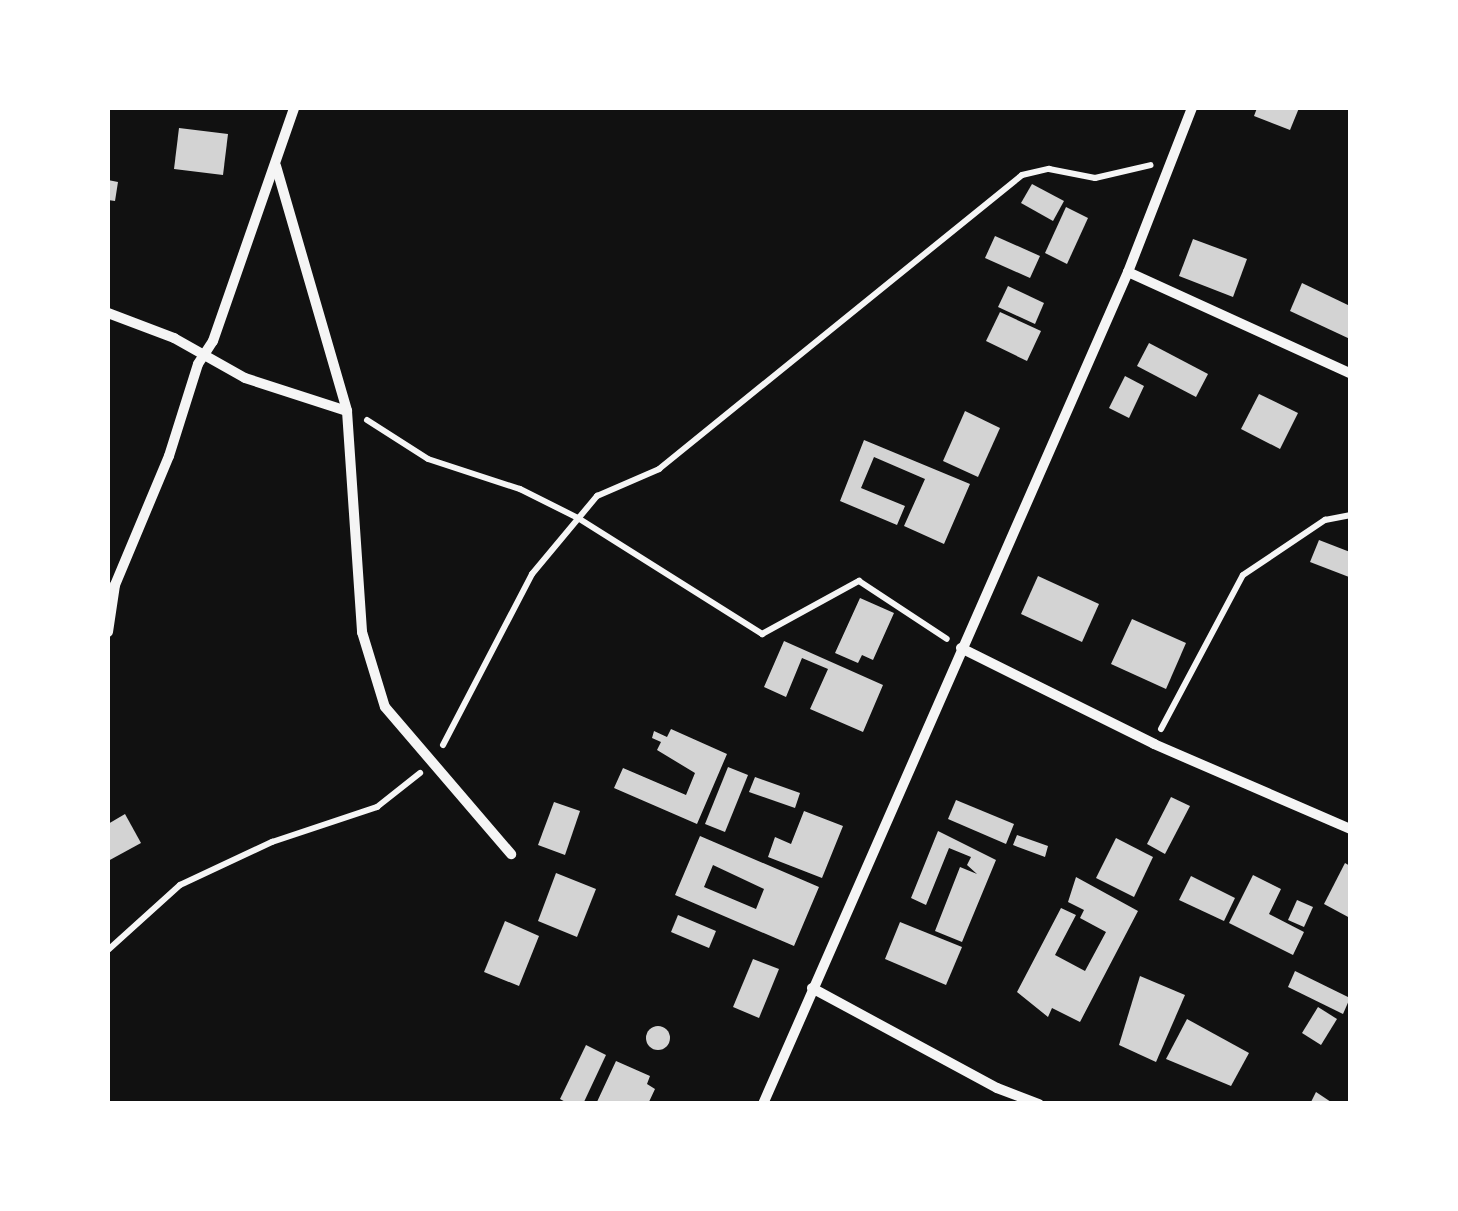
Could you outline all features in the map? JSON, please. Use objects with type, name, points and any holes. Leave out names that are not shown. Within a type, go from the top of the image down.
[{"type":"street","points":[[108,632],[115,585],[276,166],[294,108]]},
{"type":"street","points":[[763,1104],[1128,272],[1192,108]]},
{"type":"street","points":[[276,166],[347,412],[362,632],[385,706],[511,854]]},
{"type":"street","points":[[1128,272],[1350,373]]},
{"type":"street","points":[[108,313],[204,354],[245,378],[347,412]]},
{"type":"street","points":[[960,648],[1154,744],[1350,828]]},
{"type":"street","points":[[812,988],[997,1088],[1039,1104]]},
{"type":"path","points":[[660,469],[1022,175],[1049,169],[1096,178],[1168,164]]},
{"type":"path","points":[[347,412],[428,459],[520,489],[578,518],[762,634],[859,581],[960,648]]},
{"type":"path","points":[[1154,744],[1243,575],[1326,520],[1350,514]]},
{"type":"building","points":[[1257,108],[1299,108],[1290,130],[1254,116]]},
{"type":"building","points":[[179,128],[228,134],[223,175],[174,169]]},
{"type":"building","points":[[108,180],[118,182],[115,201],[108,200]]},
{"type":"building","points":[[1032,184],[1064,201],[1053,221],[1021,203]]},
{"type":"building","points":[[1066,207],[1088,218],[1067,264],[1045,253]]},
{"type":"building","points":[[995,236],[1040,256],[1030,278],[985,258]]},
{"type":"building","points":[[1193,239],[1247,259],[1233,297],[1179,276]]},
{"type":"building","points":[[1302,283],[1350,306],[1350,339],[1290,311]]},
{"type":"building","points":[[1008,286],[1044,303],[1035,324],[998,307]]},
{"type":"building","points":[[1000,312],[1041,331],[1027,361],[986,341]]},
{"type":"building","points":[[1149,343],[1208,374],[1196,397],[1137,366]]},
{"type":"building","points":[[1125,376],[1144,386],[1129,418],[1109,408]]},
{"type":"building","points":[[1259,394],[1298,413],[1280,449],[1241,429]]},
{"type":"building","points":[[965,411],[1000,428],[978,477],[943,461]]},
{"type":"building","points":[[864,440],[970,484],[944,544],[904,526],[925,479],[874,457],[861,488],[905,506],[897,525],[840,501]]},
{"type":"building","points":[[1319,540],[1350,552],[1349,577],[1310,562]]},
{"type":"building","points":[[1038,576],[1099,604],[1082,642],[1021,614]]},
{"type":"building","points":[[860,598],[894,613],[873,660],[862,655],[858,663],[835,653]]},
{"type":"building","points":[[1132,619],[1186,643],[1166,689],[1111,664]]},
{"type":"building","points":[[784,641],[883,685],[863,732],[810,709],[828,669],[802,658],[786,697],[764,687]]},
{"type":"building","points":[[671,729],[727,754],[697,824],[614,788],[623,768],[686,795],[695,773],[657,750],[661,742],[652,738],[654,731],[667,737]]},
{"type":"building","points":[[728,767],[748,775],[725,832],[705,824]]},
{"type":"building","points":[[755,777],[800,793],[795,808],[749,792]]},
{"type":"building","points":[[1171,797],[1190,806],[1165,854],[1147,844]]},
{"type":"building","points":[[956,800],[1014,824],[1006,844],[948,819]]},
{"type":"building","points":[[554,802],[580,811],[565,855],[538,845]]},
{"type":"building","points":[[804,811],[843,826],[822,878],[768,857],[775,837],[791,844]]},
{"type":"building","points":[[125,814],[141,843],[108,861],[108,824]]},
{"type":"building","points":[[938,831],[996,860],[962,942],[935,931],[960,867],[977,874],[967,865],[971,857],[949,848],[926,905],[911,898]]},
{"type":"building","points":[[1017,835],[1048,846],[1045,857],[1013,845]]},
{"type":"building","points":[[700,836],[819,887],[794,946],[675,895]],"holes":[[[713,865],[764,889],[756,909],[704,887]]]},
{"type":"building","points":[[1116,838],[1153,857],[1134,897],[1096,878]]},
{"type":"building","points":[[1345,863],[1350,866],[1350,918],[1324,904]]},
{"type":"building","points":[[556,873],[596,889],[577,937],[538,921]]},
{"type":"building","points":[[1253,875],[1281,889],[1269,914],[1304,932],[1293,955],[1229,923]]},
{"type":"building","points":[[1191,876],[1235,898],[1224,921],[1179,900]]},
{"type":"building","points":[[1076,877],[1138,911],[1080,1022],[1052,1008],[1048,1017],[1017,992],[1061,908],[1076,915],[1055,955],[1085,971],[1106,932],[1080,918],[1084,910],[1068,902]]},
{"type":"building","points":[[1297,900],[1313,907],[1304,927],[1288,920]]},
{"type":"building","points":[[678,915],[716,931],[709,948],[671,932]]},
{"type":"building","points":[[505,921],[539,936],[519,986],[484,972]]},
{"type":"building","points":[[900,922],[962,947],[946,985],[885,959]]},
{"type":"building","points":[[753,959],[779,969],[759,1018],[733,1007]]},
{"type":"building","points":[[1295,971],[1350,998],[1343,1014],[1288,987]]},
{"type":"building","points":[[1140,976],[1185,995],[1156,1062],[1119,1045]]},
{"type":"building","points":[[1318,1007],[1337,1019],[1321,1045],[1302,1033]]},
{"type":"building","points":[[1187,1019],[1249,1053],[1231,1086],[1166,1059]]},
{"type":"building","points":[[658,1026],[667,1029],[667,1047],[658,1050],[649,1047],[646,1038],[649,1029]]},
{"type":"building","points":[[586,1045],[606,1055],[583,1104],[569,1104],[560,1099]]},
{"type":"building","points":[[616,1061],[650,1076],[647,1084],[655,1089],[648,1104],[596,1104]]},
{"type":"building","points":[[1316,1092],[1334,1104],[1310,1104]]}]
